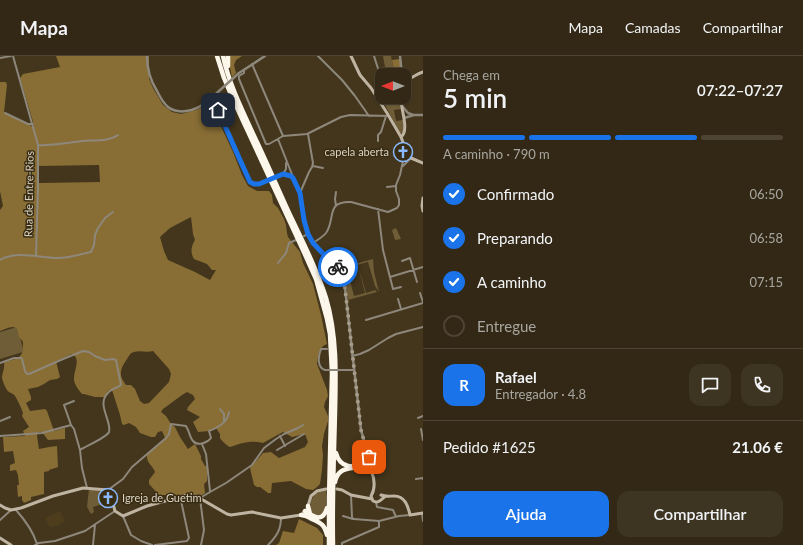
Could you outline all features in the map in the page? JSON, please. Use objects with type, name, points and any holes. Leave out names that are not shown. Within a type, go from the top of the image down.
[{"type":"highway","points":[[224,56],[236,95],[307,249],[326,300],[334,333],[335,488]]},
{"type":"highway","points":[[228,56],[228,73]]},
{"type":"highway","points":[[218,57],[224,78],[232,97],[316,279],[327,319],[332,373],[329,503],[330,544]]},
{"type":"highway","points":[[335,446],[336,455],[342,464],[348,466],[369,465]]},
{"type":"highway","points":[[330,544],[337,476],[342,470],[369,465]]},
{"type":"highway","points":[[305,511],[310,517],[315,518],[323,516],[326,513],[329,503]]},
{"type":"highway","points":[[308,506],[310,517]]},
{"type":"highway","points":[[301,515],[310,517],[324,526],[330,544]]},
{"type":"main road","points":[[351,56],[360,75],[375,94]]},
{"type":"main road","points":[[411,78],[423,72]]},
{"type":"main road","points":[[382,104],[400,137],[406,153],[411,158],[423,163]]},
{"type":"main road","points":[[400,137],[403,136],[404,132],[404,111],[402,104]]},
{"type":"main road","points":[[423,198],[423,211]]},
{"type":"main road","points":[[369,465],[376,464],[373,474],[375,487],[374,495]]},
{"type":"main road","points":[[369,465],[374,470]]},
{"type":"main road","points":[[369,465],[376,502],[378,502],[381,497]]},
{"type":"main road","points":[[0,505],[11,510],[73,490],[87,488],[108,490],[110,492],[115,511],[123,516],[147,506],[187,495],[196,496],[231,515],[249,512],[281,518],[301,515],[308,506],[311,496],[320,490],[326,489]]},
{"type":"main road","points":[[335,488],[351,495],[363,497],[374,495],[381,497],[395,496],[401,498],[407,505],[410,515],[423,513]]},
{"type":"main road","points":[[291,517],[305,511]]},
{"type":"main road","points":[[0,538],[11,545]]},
{"type":"street","points":[[0,58],[12,56]]},
{"type":"street","name":"Rua de Entre-Rios","points":[[12,56],[38,145],[36,256]]},
{"type":"street","points":[[147,56],[151,81],[162,101],[169,108],[178,111],[188,111],[204,104],[244,69],[266,56]]},
{"type":"street","points":[[318,56],[356,96],[369,116]]},
{"type":"street","points":[[374,56],[378,68]]},
{"type":"street","points":[[400,56],[401,68]]},
{"type":"street","points":[[252,64],[283,136]]},
{"type":"street","points":[[244,69],[244,72],[239,76],[239,79],[266,144],[269,144],[283,136],[308,134],[341,117],[350,115],[387,115],[381,132],[378,135],[378,141]]},
{"type":"street","points":[[212,97],[249,180],[254,184],[259,184],[283,174],[293,178]]},
{"type":"street","points":[[404,111],[409,115]]},
{"type":"street","points":[[5,113],[28,124],[33,124]]},
{"type":"street","points":[[404,118],[409,115],[423,115]]},
{"type":"street","points":[[300,193],[313,166],[308,134]]},
{"type":"street","points":[[38,145],[109,139],[118,135]]},
{"type":"street","points":[[278,139],[300,193],[304,220],[308,234],[313,243],[329,260],[338,266],[342,276],[345,288],[357,402],[361,430],[368,455],[369,465]]},
{"type":"street","points":[[313,243],[326,233],[331,224],[332,212],[334,208],[342,202],[352,202],[388,212],[397,208],[399,205],[399,199],[396,186],[406,153]]},
{"type":"street","points":[[402,167],[411,158]]},
{"type":"street","points":[[286,161],[287,175]]},
{"type":"street","points":[[313,166],[323,168]]},
{"type":"street","points":[[283,174],[286,169]]},
{"type":"street","points":[[287,175],[290,173],[290,169]]},
{"type":"street","points":[[387,187],[396,186]]},
{"type":"street","points":[[336,192],[336,206]]},
{"type":"street","points":[[378,209],[382,250],[393,288],[400,287]]},
{"type":"street","points":[[0,260],[19,255],[66,258],[92,252],[95,235],[98,228],[104,218],[113,212]]},
{"type":"street","points":[[304,236],[308,234]]},
{"type":"street","points":[[278,263],[286,253],[289,243],[296,240]]},
{"type":"street","points":[[402,261],[410,258],[417,282]]},
{"type":"street","points":[[390,278],[423,267]]},
{"type":"street","points":[[366,320],[423,302],[420,292]]},
{"type":"street","points":[[398,299],[401,309]]},
{"type":"street","points":[[352,356],[369,350],[396,334],[423,328]]},
{"type":"street","points":[[327,349],[320,349],[320,368],[323,370],[354,370]]},
{"type":"street","points":[[0,363],[18,357],[21,358],[25,371],[29,374],[83,351],[89,352],[105,360],[116,360],[122,385],[108,392],[103,402],[109,427],[108,432],[105,436],[80,450]]},
{"type":"street","points":[[74,401],[64,405],[74,429],[80,450],[81,463],[87,488]]},
{"type":"street","points":[[220,409],[224,414],[223,422]]},
{"type":"street","points":[[108,490],[123,479],[132,467],[166,438],[169,434],[171,424],[186,426],[193,441],[202,444],[211,438],[209,431],[216,428],[223,422],[228,416],[229,412]]},
{"type":"street","points":[[418,418],[423,416]]},
{"type":"street","points":[[0,421],[10,417]]},
{"type":"street","points":[[0,436],[42,433],[72,425]]},
{"type":"street","points":[[201,545],[204,530],[200,498],[226,483],[252,465],[268,444],[302,425]]},
{"type":"street","points":[[423,429],[421,428],[423,440]]},
{"type":"street","points":[[277,450],[304,434]]},
{"type":"street","points":[[280,436],[285,446]]},
{"type":"street","points":[[202,444],[206,454],[210,492]]},
{"type":"street","points":[[416,479],[423,478],[423,480]]},
{"type":"street","points":[[351,495],[353,519]]},
{"type":"street","points":[[155,545],[187,541],[189,538],[180,496]]},
{"type":"street","points":[[376,502],[377,507],[393,510],[396,517]]},
{"type":"street","points":[[16,509],[28,524],[34,535],[36,544],[51,542],[85,531],[115,511]]},
{"type":"street","points":[[0,520],[11,510]]},
{"type":"street","points":[[423,513],[423,521]]},
{"type":"street","points":[[343,516],[353,519],[379,521],[410,515]]},
{"type":"street","points":[[123,516],[131,535],[152,545]]},
{"type":"street","points":[[268,545],[274,540],[280,529],[281,518]]},
{"type":"street","points":[[342,545],[342,543],[379,528],[379,521]]},
{"type":"street","points":[[93,545],[95,524]]},
{"type":"shaded area","points":[[56,56],[149,56],[149,79],[163,105],[172,112],[181,114],[196,110],[210,103],[248,186],[257,191],[269,191],[272,195],[273,203],[278,208],[284,219],[288,237],[300,252],[303,263],[313,284],[327,344],[323,346],[319,352],[317,364],[327,390],[328,396],[324,407],[328,416],[328,421],[322,446],[323,455],[320,484],[313,490],[306,489],[291,481],[272,483],[271,493],[268,493],[260,487],[254,485],[250,468],[263,453],[271,452],[279,458],[305,447],[308,442],[305,434],[292,437],[283,432],[263,443],[250,442],[230,447],[220,438],[220,434],[216,428],[210,431],[198,432],[193,422],[200,417],[187,410],[195,399],[193,395],[187,392],[161,412],[175,427],[188,449],[195,444],[201,459],[205,466],[207,466],[207,481],[204,484],[205,493],[202,495],[185,494],[170,497],[167,495],[159,495],[149,484],[149,480],[155,472],[148,462],[147,454],[165,438],[162,431],[158,432],[155,437],[151,437],[140,433],[136,427],[129,423],[124,425],[122,424],[112,390],[108,391],[105,397],[95,397],[82,394],[77,388],[74,380],[77,362],[75,356],[72,354],[56,361],[60,377],[50,380],[38,387],[28,389],[31,400],[26,403],[30,411],[45,409],[54,431],[65,428],[65,439],[48,440],[42,432],[38,432],[37,436],[39,449],[57,446],[58,467],[44,472],[44,494],[31,497],[31,500],[24,503],[22,496],[18,497],[18,475],[16,470],[10,471],[10,465],[15,463],[13,451],[4,452],[3,437],[25,436],[23,431],[29,427],[22,416],[23,413],[17,400],[14,395],[7,390],[2,378],[4,362],[14,360],[21,355],[23,352],[23,342],[19,337],[18,330],[14,327],[0,331],[0,210],[3,206],[0,191],[0,82],[6,82],[7,85],[4,112],[33,127],[34,125],[20,78],[23,74],[60,67]],"holes":[[[99,165],[100,182],[39,183],[39,166]],[[191,217],[195,240],[192,247],[192,254],[194,259],[207,264],[212,270],[216,270],[210,280],[168,260],[160,237],[170,228]],[[136,351],[153,351],[169,369],[171,374],[169,382],[149,403],[144,404],[140,401],[135,389],[131,385],[126,385],[123,381],[121,372],[123,366],[132,353]]]},
{"type":"shaded area","points":[[230,56],[242,56],[236,60],[234,65],[236,73],[232,77],[229,63]]},
{"type":"shaded area","points":[[383,56],[391,56],[394,68],[385,67]]},
{"type":"shaded area","points":[[400,59],[401,68],[394,68],[392,60]]},
{"type":"shaded area","points":[[385,104],[400,104],[401,109],[394,110],[396,121],[403,120],[404,131],[400,133]]},
{"type":"shaded area","points":[[396,228],[401,239],[395,240],[392,230]]},
{"type":"shaded area","points":[[373,259],[374,272],[379,292],[375,286],[368,262],[344,267]]},
{"type":"shaded area","points":[[358,266],[366,293],[375,290],[377,292],[348,300],[344,272],[347,269],[354,296],[365,293]]},
{"type":"shaded area","points":[[17,327],[23,352],[0,359],[0,332]]},
{"type":"shaded area","points":[[89,489],[102,491],[106,503],[93,507],[94,512],[91,514],[87,507]]},
{"type":"shaded area","points":[[326,491],[326,507],[322,515],[317,516],[311,513],[310,507],[312,498],[316,493]]},
{"type":"shaded area","points":[[60,511],[65,521],[60,525],[50,527],[45,518]]},
{"type":"shaded area","points":[[299,519],[317,528],[323,535],[323,545],[276,545],[279,543],[283,531],[294,533]]},
{"type":"way so far","points":[[338,267],[345,288],[361,430],[368,455],[373,461],[369,461],[369,457]]},
{"type":"place","name":"capela aberta","points":[[403,152]]},
{"type":"place","name":"Igreja de Guetim","points":[[108,498]]},
{"type":"route","points":[[218,110],[250,182],[257,185],[283,174],[291,176],[300,193],[304,220],[308,234],[313,243],[338,267]]}]
